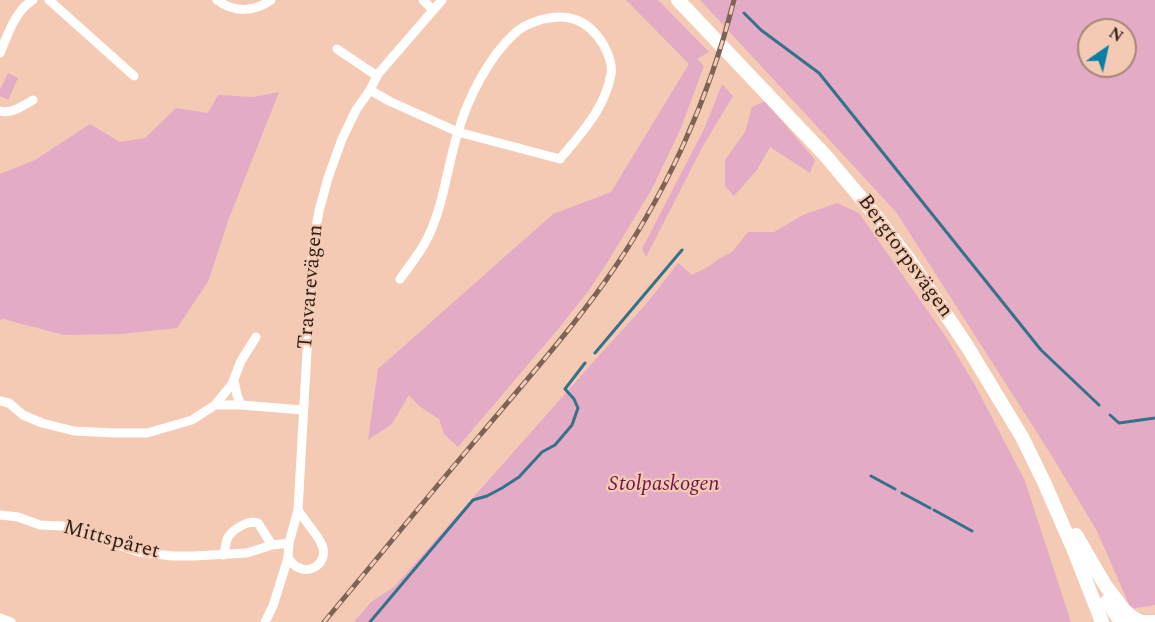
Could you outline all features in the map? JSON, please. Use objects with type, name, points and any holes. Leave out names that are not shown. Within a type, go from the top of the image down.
[{"type":"main road","name":"Bergtorpsvägen","points":[[678,0],[825,155],[902,250],[968,346],[1022,437],[1044,482],[1102,622]]},
{"type":"main road","points":[[1044,482],[1105,585],[1124,610],[1141,622],[1154,622]]},
{"type":"main road","name":"Bergtorpsvägen","points":[[1075,553],[1121,622]]},
{"type":"street","points":[[49,0],[134,76]]},
{"type":"street","points":[[217,0],[234,9],[253,9],[271,0]]},
{"type":"street","points":[[423,0],[433,10]]},
{"type":"street","name":"Travarevägen","points":[[266,622],[288,558],[298,510],[313,245],[328,178],[342,139],[356,110],[377,76],[442,0]]},
{"type":"street","points":[[0,53],[10,28],[26,2]]},
{"type":"street","points":[[370,90],[458,132],[560,159],[600,108],[612,72],[609,53],[597,35],[583,23],[566,16],[550,17],[528,24],[516,32],[497,51],[478,83],[458,132],[445,190],[429,236],[400,279]]},
{"type":"street","points":[[337,49],[377,76]]},
{"type":"street","points":[[0,111],[13,111],[33,100]]},
{"type":"street","points":[[0,401],[9,403],[24,415],[42,423],[74,431],[147,433],[192,420],[215,405],[234,380],[241,361],[256,337]]},
{"type":"street","points":[[234,380],[242,405]]},
{"type":"street","points":[[215,405],[303,410]]},
{"type":"street","points":[[288,558],[298,567],[306,569],[314,568],[324,557],[322,545],[298,510]]},
{"type":"street","name":"Mittspåret","points":[[0,515],[18,517],[40,525],[62,526],[139,552],[172,556],[247,553],[272,545],[290,543]]},
{"type":"street","points":[[224,555],[228,537],[248,523],[258,524],[272,545]]},
{"type":"street","points":[[0,618],[11,622]]},
{"type":"green space","points":[[626,0],[658,0],[709,52],[697,59],[704,66],[681,128],[652,189],[589,290],[458,447],[444,434],[439,419],[419,406],[409,395],[392,424],[368,440],[378,369],[553,214],[611,192],[689,64]]},
{"type":"green space","points":[[700,0],[1155,0],[1155,605],[1131,609],[1097,531],[1050,453],[896,212]]},
{"type":"green space","points":[[8,73],[18,78],[8,100],[0,96],[0,90]]},
{"type":"green space","points":[[722,84],[733,96],[703,146],[646,257],[642,249],[705,127]]},
{"type":"green space","points":[[279,92],[228,221],[209,280],[177,328],[121,334],[64,335],[0,320],[0,174],[35,160],[90,124],[120,142],[145,138],[176,108],[208,113],[218,95],[254,97]]},
{"type":"green space","points":[[765,101],[815,160],[810,173],[770,147],[757,170],[734,196],[725,186],[725,160],[745,132],[752,107]]},
{"type":"green space","name":"Stolpaskogen","points":[[837,203],[859,213],[946,337],[975,385],[1025,481],[1071,622],[354,622],[371,602],[394,587],[647,303],[678,263],[692,275],[732,252],[748,232],[774,232],[803,215]]},
{"type":"waterway","points":[[744,13],[761,30],[819,73],[1041,350],[1099,405]]},
{"type":"waterway","points":[[595,353],[682,250]]},
{"type":"waterway","points":[[370,622],[473,500],[487,496],[519,477],[542,452],[555,445],[572,425],[578,408],[565,389],[585,363]]},
{"type":"waterway","points":[[1110,415],[1119,423],[1155,418]]},
{"type":"waterway","points":[[871,476],[895,489]]},
{"type":"waterway","points":[[902,493],[930,508]]},
{"type":"waterway","points":[[934,510],[972,531]]},
{"type":"railway","points":[[324,622],[590,303],[626,251],[665,183],[698,111],[712,75],[734,0]]}]
